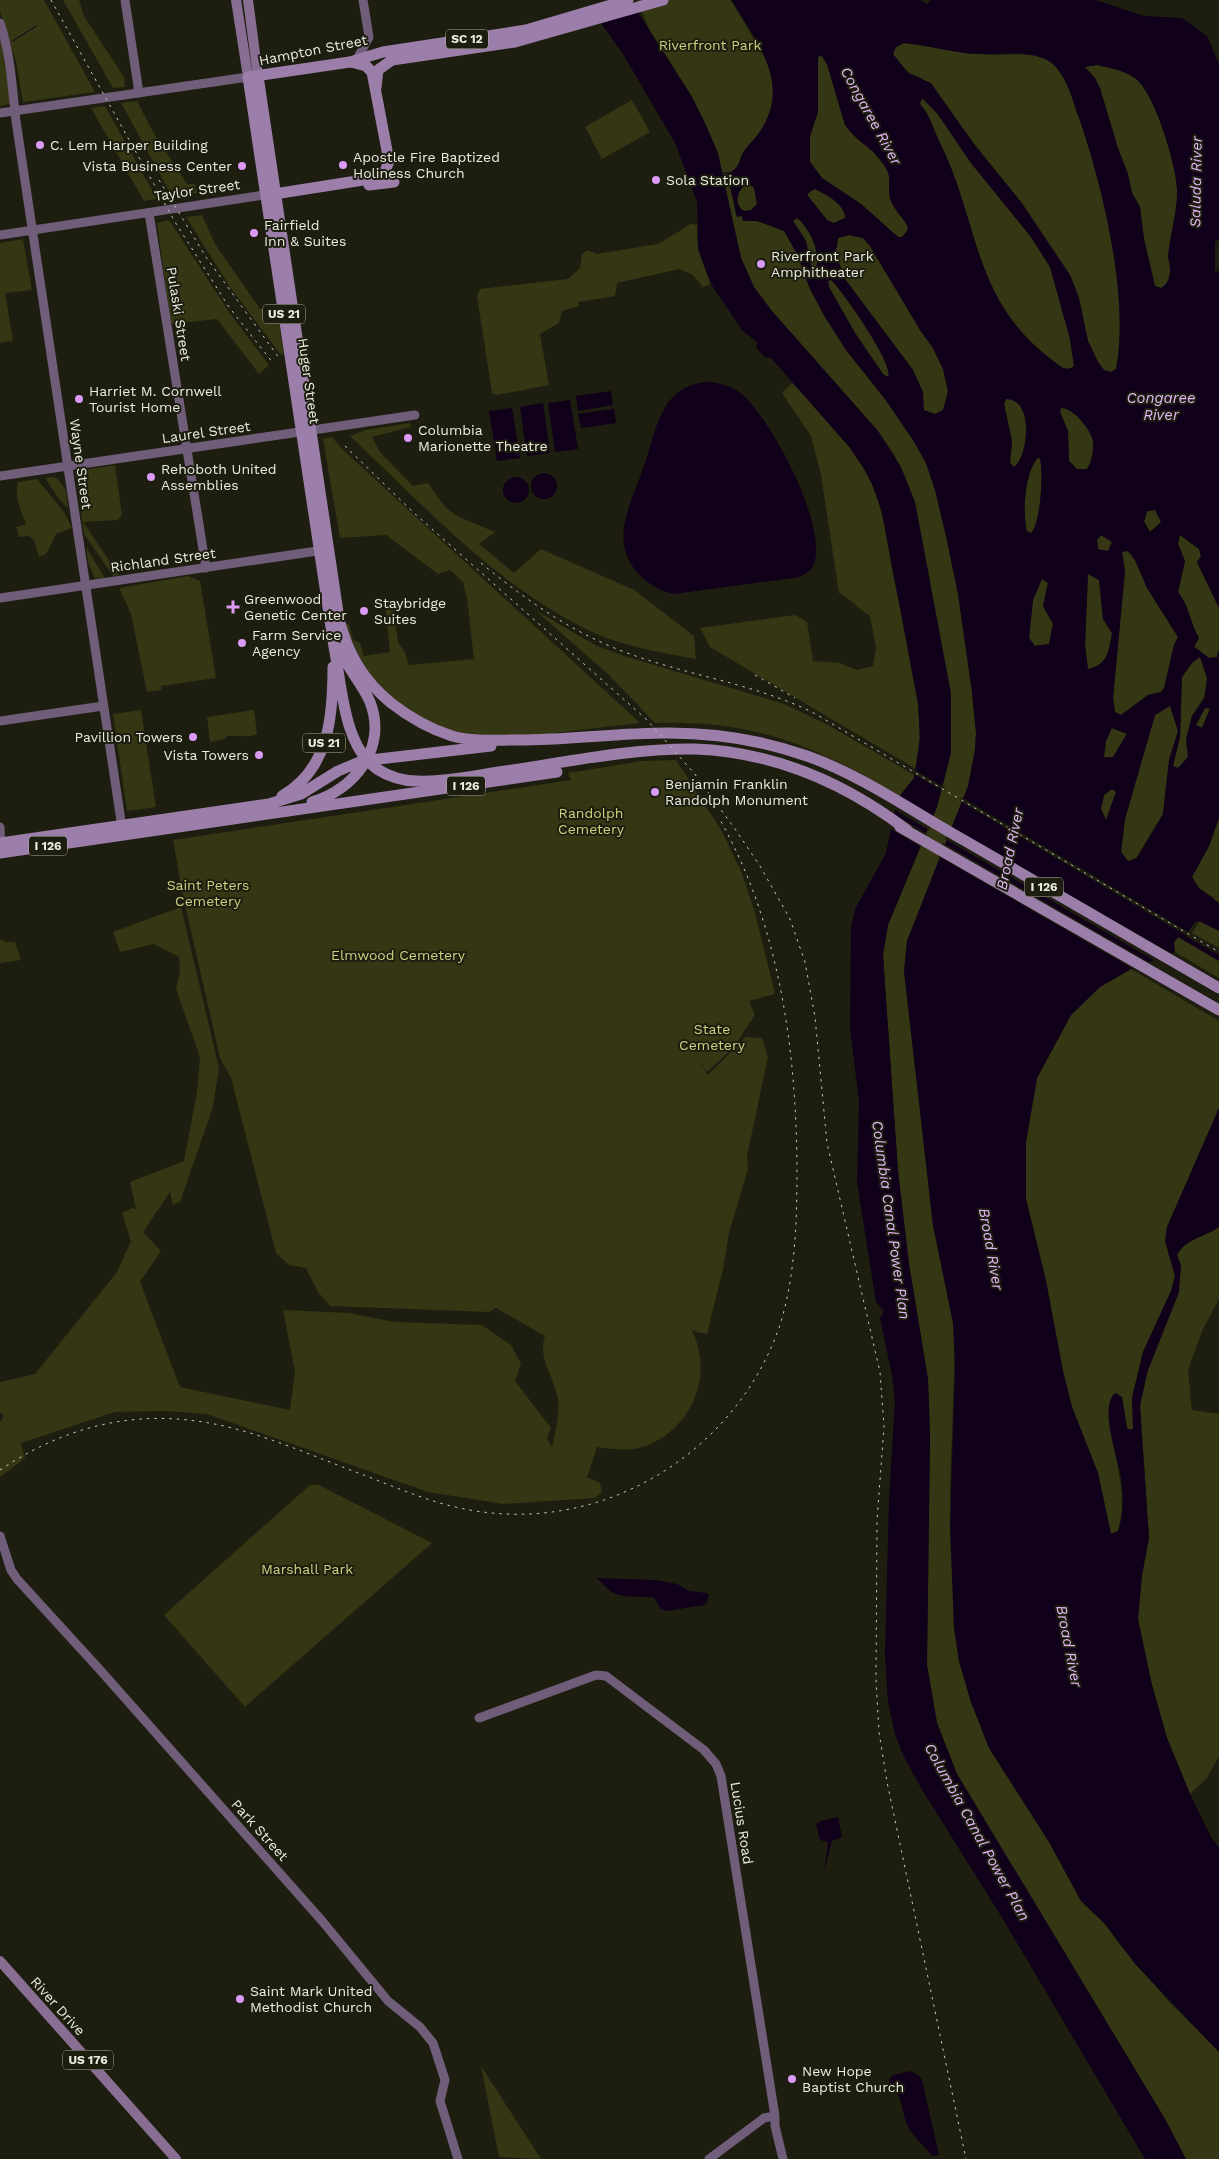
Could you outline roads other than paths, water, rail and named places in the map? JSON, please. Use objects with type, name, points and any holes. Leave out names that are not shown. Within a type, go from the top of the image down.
[{"type":"highway","name":"Hampton Street","points":[[376,87],[378,70],[392,60],[516,42],[628,0]]},
{"type":"highway","name":"Hampton Street","points":[[253,76],[353,60],[383,52],[551,28],[663,0]]},
{"type":"highway","points":[[353,60],[370,68],[376,87]]},
{"type":"highway","name":"Huger Street","points":[[253,76],[276,194],[306,432],[324,550],[334,647]]},
{"type":"highway","name":"Huger Street","points":[[253,76],[264,195],[306,432]]},
{"type":"highway","name":"Taylor Street","points":[[264,195],[379,177],[384,174],[389,161],[376,87]]},
{"type":"highway","points":[[348,182],[366,185],[394,182]]},
{"type":"highway","name":"Huger Street","points":[[324,550],[339,619]]},
{"type":"highway","points":[[339,619],[349,654],[364,676],[380,694],[418,721],[452,736],[478,740],[550,740]]},
{"type":"highway","name":"US 21","points":[[275,812],[319,800],[340,791],[351,782],[366,763],[372,748],[375,725],[368,698],[347,667],[342,654],[339,619]]},
{"type":"highway","points":[[334,647],[348,721],[356,744],[370,762],[395,777],[424,781],[655,754]]},
{"type":"highway","name":"US 21","points":[[257,805],[281,796],[299,785],[311,772],[321,755],[330,711],[334,647]]},
{"type":"highway","name":"I 126","points":[[242,813],[257,805],[280,801],[300,794],[350,765],[388,757],[550,740],[628,735],[685,733],[736,738],[793,751],[834,768],[1219,988]]},
{"type":"highway","name":"I 126","points":[[1,847],[242,813],[275,812],[655,754],[697,753],[755,757],[804,771],[846,790],[906,830],[1219,1010]]},
{"type":"main road","name":"Huger Street","points":[[236,0],[253,76]]},
{"type":"main road","name":"Huger Street","points":[[248,0],[253,76]]},
{"type":"main road","name":"River Drive","points":[[0,1961],[176,2159]]},
{"type":"street","points":[[125,0],[134,93]]},
{"type":"street","points":[[363,0],[369,37],[383,52]]},
{"type":"street","name":"Wayne Street","points":[[0,23],[7,46],[15,111],[121,821]]},
{"type":"street","points":[[353,60],[369,37]]},
{"type":"street","name":"Hampton Street","points":[[0,113],[253,76]]},
{"type":"street","name":"Taylor Street","points":[[0,235],[264,195]]},
{"type":"street","name":"Pulaski Street","points":[[149,212],[185,448],[206,568]]},
{"type":"street","name":"Laurel Street","points":[[0,476],[415,415]]},
{"type":"street","name":"Richland Street","points":[[0,598],[324,550]]},
{"type":"street","points":[[0,721],[103,706]]},
{"type":"street","points":[[0,827],[1,847]]},
{"type":"street","name":"Park Street","points":[[0,1536],[11,1570],[17,1579],[323,1922],[388,2001],[420,2027],[433,2043],[445,2080],[440,2101],[458,2159]]},
{"type":"street","name":"Lucius Road","points":[[479,1718],[596,1675],[606,1676],[710,1754],[721,1776],[775,2116],[775,2126],[783,2159]]},
{"type":"street","points":[[709,2159],[764,2118],[775,2116]]},
{"type":"water","points":[[731,0],[920,0],[927,4],[931,0],[1096,0],[1144,16],[1182,18],[1207,36],[1219,64],[1219,239],[1215,242],[1215,272],[1219,271],[1219,608],[1197,562],[1201,556],[1199,549],[1180,535],[1178,544],[1185,561],[1178,592],[1185,603],[1199,638],[1194,647],[1209,658],[1217,657],[1219,648],[1219,818],[1209,846],[1192,877],[1199,888],[1219,903],[1219,931],[1199,921],[1195,922],[1185,936],[1219,955],[1219,961],[1178,937],[1174,942],[1175,952],[1131,969],[1100,987],[1071,1015],[1037,1078],[1026,1142],[1026,1199],[1046,1281],[1063,1371],[1072,1407],[1098,1473],[1111,1534],[1118,1531],[1123,1497],[1121,1477],[1109,1420],[1111,1399],[1116,1393],[1122,1397],[1127,1428],[1131,1430],[1133,1428],[1132,1398],[1143,1352],[1171,1291],[1175,1276],[1165,1241],[1167,1227],[1219,1108],[1219,1227],[1185,1245],[1177,1255],[1181,1266],[1179,1292],[1147,1373],[1140,1406],[1149,1538],[1142,1575],[1138,1619],[1151,1681],[1167,1738],[1190,1794],[1211,1837],[1219,1848],[1219,2052],[1136,1965],[1105,1924],[1081,1901],[1049,1842],[989,1748],[971,1702],[959,1661],[954,1628],[950,1527],[955,1369],[953,1323],[933,1225],[904,971],[907,941],[968,786],[975,750],[976,733],[972,692],[958,594],[935,490],[926,463],[885,399],[846,350],[825,317],[810,289],[797,254],[784,231],[757,221],[743,221],[742,216],[737,217],[727,173],[738,166],[744,151],[762,128],[771,109],[773,91],[764,55]],"holes":[[[904,43],[974,54],[1028,54],[1047,60],[1059,70],[1070,93],[1087,143],[1111,241],[1119,309],[1119,341],[1116,369],[1111,372],[1104,370],[1098,362],[1088,341],[1079,298],[1070,275],[1021,202],[976,147],[931,83],[909,74],[893,54],[896,47]],[[821,55],[827,64],[845,125],[882,161],[888,172],[890,199],[907,225],[908,230],[902,237],[898,237],[861,204],[822,178],[810,162],[810,136],[818,112],[818,57]],[[1097,65],[1112,68],[1127,73],[1136,79],[1150,99],[1169,147],[1176,178],[1177,197],[1168,257],[1170,274],[1167,282],[1161,288],[1155,286],[1144,239],[1140,207],[1132,193],[1128,174],[1095,78],[1085,67]],[[922,98],[937,113],[971,163],[1031,237],[1050,267],[1070,339],[1074,366],[1071,368],[1063,368],[1026,336],[1006,311],[991,285],[980,258],[952,171],[929,117],[920,104]],[[749,184],[754,188],[757,204],[751,210],[744,211],[738,205],[739,192]],[[814,189],[834,200],[839,204],[844,213],[845,218],[834,223],[827,220],[808,196],[808,193]],[[797,218],[806,228],[814,242],[818,256],[815,268],[811,266],[806,241],[793,221]],[[849,235],[863,238],[870,246],[920,330],[933,348],[943,369],[948,391],[943,410],[935,414],[924,410],[923,392],[913,370],[845,279],[836,255],[838,238]],[[831,280],[846,298],[876,344],[884,359],[888,370],[888,377],[883,374],[855,333],[829,287],[828,281]],[[1006,399],[1015,402],[1022,408],[1026,430],[1025,442],[1019,462],[1014,467],[1010,463],[1012,441],[1004,404]],[[1061,408],[1071,411],[1081,420],[1092,436],[1093,441],[1092,455],[1087,469],[1077,469],[1069,461],[1068,431],[1060,412]],[[1039,457],[1042,472],[1041,496],[1037,519],[1031,533],[1027,531],[1026,524],[1026,492],[1031,471]],[[1155,510],[1161,522],[1150,532],[1144,522],[1147,511]],[[1101,535],[1112,542],[1108,551],[1098,549],[1097,540]],[[1128,551],[1135,560],[1147,588],[1178,637],[1174,645],[1164,688],[1161,692],[1148,695],[1121,715],[1115,712],[1113,698],[1125,571],[1122,552]],[[1088,574],[1099,580],[1103,619],[1112,633],[1106,656],[1100,664],[1088,669],[1085,645]],[[1042,579],[1048,583],[1043,606],[1053,624],[1049,644],[1035,646],[1029,638],[1033,600]],[[1200,657],[1207,678],[1205,697],[1192,716],[1186,739],[1188,757],[1178,768],[1173,766],[1180,737],[1182,677],[1192,663]],[[1170,706],[1178,731],[1169,760],[1163,814],[1137,858],[1128,861],[1121,852],[1125,819],[1155,715]],[[1205,708],[1210,709],[1202,728],[1196,725]],[[1112,728],[1127,734],[1113,757],[1104,757],[1106,741]],[[1112,789],[1116,792],[1106,820],[1101,809],[1104,795]]]},
{"type":"water","name":"Columbia Canal Power Plan","points":[[638,12],[692,97],[718,153],[741,258],[754,287],[771,310],[878,431],[901,467],[915,502],[951,694],[951,753],[937,807],[888,925],[883,955],[898,1171],[909,1264],[928,1379],[930,1435],[927,1665],[937,1723],[957,1774],[1165,2119],[1186,2159],[1145,2159],[1001,1916],[921,1788],[904,1757],[895,1734],[888,1702],[885,1654],[889,1499],[895,1401],[892,1375],[880,1318],[884,1311],[876,1302],[857,1182],[859,1102],[850,1028],[851,927],[855,909],[886,853],[894,813],[901,794],[914,778],[920,738],[918,704],[882,512],[872,484],[850,448],[771,358],[764,357],[756,347],[757,342],[742,330],[711,284],[698,249],[697,202],[675,143],[623,54],[601,23]]},
{"type":"water","points":[[710,382],[732,388],[752,404],[780,447],[805,499],[813,524],[816,547],[814,564],[810,570],[800,577],[674,594],[663,591],[644,579],[630,562],[623,540],[625,520],[656,427],[664,410],[675,395],[683,389],[696,384]]},
{"type":"water","points":[[611,391],[613,405],[578,411],[576,396]]},
{"type":"water","points":[[570,400],[578,449],[555,452],[548,403]]},
{"type":"water","points":[[543,403],[550,453],[527,456],[520,407]]},
{"type":"water","points":[[512,408],[520,458],[497,461],[489,411]]},
{"type":"water","points":[[614,409],[616,423],[581,428],[578,414]]},
{"type":"water","points":[[544,473],[553,477],[557,486],[553,495],[544,499],[535,495],[531,486],[535,477]]},
{"type":"water","points":[[516,477],[525,481],[529,490],[525,499],[516,503],[507,499],[503,490],[507,481]]},
{"type":"water","points":[[596,1578],[655,1580],[677,1584],[689,1591],[709,1595],[707,1603],[704,1605],[667,1611],[661,1609],[654,1598],[619,1595],[608,1589]]},
{"type":"water","points":[[838,1817],[842,1837],[832,1841],[824,1872],[828,1842],[820,1840],[816,1824]]},
{"type":"water","points":[[910,2071],[918,2075],[922,2080],[939,2155],[933,2156],[911,2131],[906,2122],[901,2102],[889,2083],[893,2075]]},
{"type":"waterway","points":[[13,41],[36,26]]},
{"type":"waterway","points":[[722,173],[728,173]]},
{"type":"railway","points":[[51,0],[175,222],[229,307],[273,363]]},
{"type":"railway","points":[[159,180],[206,257],[279,358]]},
{"type":"railway","points":[[345,446],[414,513],[646,719],[694,773],[735,829],[760,866],[790,919],[805,962],[815,1017],[827,1143],[880,1372],[884,1427],[877,1520],[876,1680],[879,1732],[887,1782],[966,2159]]},
{"type":"railway","points":[[481,563],[552,615],[609,646],[653,662],[768,694],[812,712],[1219,952]]},
{"type":"railway","points":[[755,675],[795,698]]},
{"type":"railway","points":[[0,1470],[28,1453],[84,1429],[113,1422],[173,1419],[204,1422],[253,1434],[406,1492],[444,1504],[470,1510],[520,1514],[568,1509],[614,1496],[658,1475],[697,1447],[730,1413],[758,1373],[779,1328],[791,1276],[796,1224],[796,1120],[785,1015],[775,964],[761,913],[742,865],[719,818]]},
{"type":"place","name":"C. Lem Harper Building","points":[[40,145]]},
{"type":"place","name":"Apostle Fire Baptized Holiness Church","points":[[343,165]]},
{"type":"place","name":"Vista Business Center","points":[[242,166]]},
{"type":"place","name":"Sola Station","points":[[656,180]]},
{"type":"place","name":"Fairfield Inn & Suites","points":[[254,233]]},
{"type":"place","name":"Riverfront Park Amphitheater","points":[[761,264]]},
{"type":"place","name":"Harriet M. Cornwell Tourist Home","points":[[79,399]]},
{"type":"place","name":"Columbia Marionette Theatre","points":[[408,438]]},
{"type":"place","name":"Rehoboth United Assemblies","points":[[151,477]]},
{"type":"place","name":"Greenwood Genetic Center","points":[[233,607]]},
{"type":"place","name":"Staybridge Suites","points":[[364,611]]},
{"type":"place","name":"Farm Service Agency","points":[[242,643]]},
{"type":"place","name":"Pavillion Towers","points":[[193,737]]},
{"type":"place","name":"Vista Towers","points":[[259,755]]},
{"type":"place","name":"Benjamin Franklin Randolph Monument","points":[[655,792]]},
{"type":"place","name":"Saint Mark United Methodist Church","points":[[240,1999]]},
{"type":"place","name":"New Hope Baptist Church","points":[[792,2079]]},
{"type":"park label","name":"Riverfront Park","points":[[710,45]]},
{"type":"park label","name":"Randolph Cemetery","points":[[591,822]]},
{"type":"park label","name":"Saint Peters Cemetery","points":[[208,894]]},
{"type":"park label","name":"Elmwood Cemetery","points":[[398,955]]},
{"type":"park label","name":"State Cemetery","points":[[712,1038]]},
{"type":"park label","name":"Marshall Park","points":[[307,1569]]},
{"type":"water label","name":"Congaree River","points":[[871,116]]},
{"type":"water label","name":"Saluda River","points":[[1196,182]]},
{"type":"water label","name":"Congaree River","points":[[1161,406]]},
{"type":"water label","name":"Broad River","points":[[1010,849]]},
{"type":"water label","name":"Broad River","points":[[991,1249]]},
{"type":"water label","name":"Broad River","points":[[1069,1646]]}]
